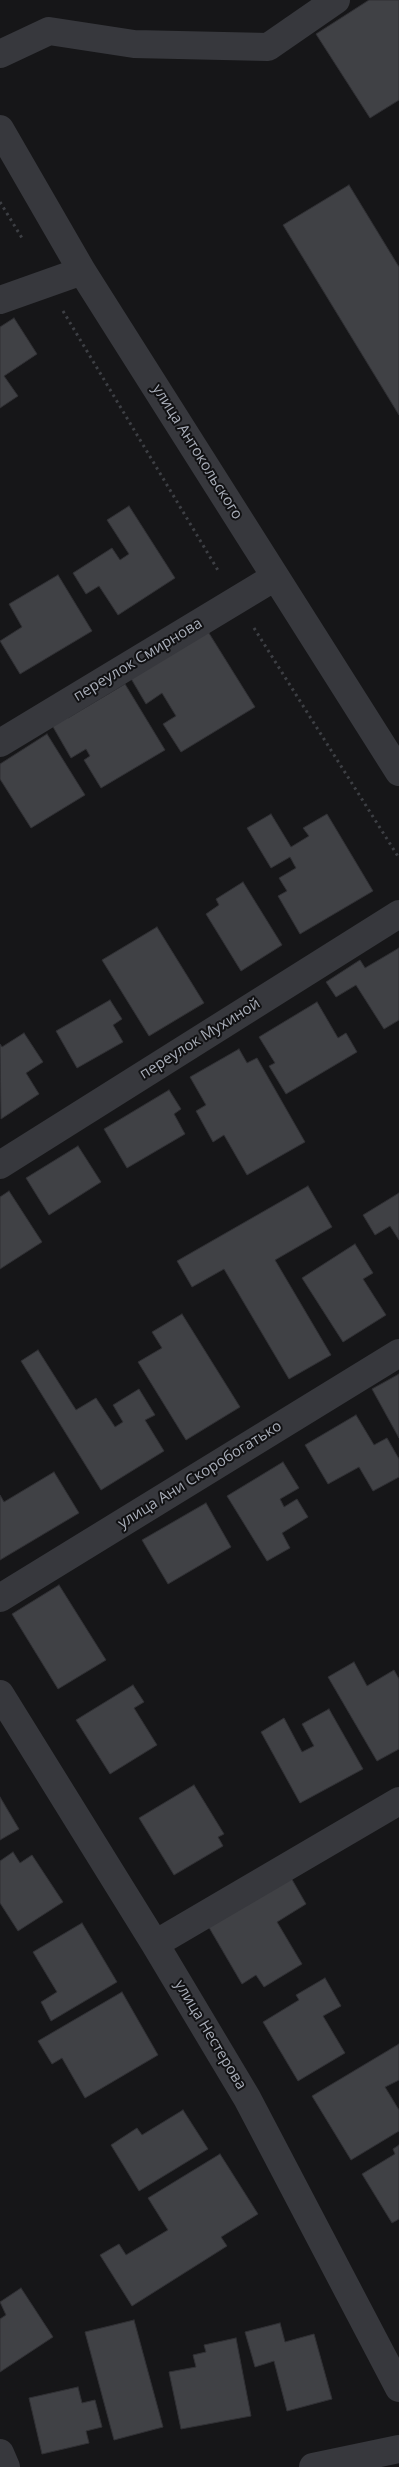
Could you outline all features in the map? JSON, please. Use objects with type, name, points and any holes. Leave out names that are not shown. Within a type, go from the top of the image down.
[{"type":"street","points":[[0,54],[49,31],[134,44],[268,47],[336,0]]},
{"type":"street","name":"улица Антокольского","points":[[0,129],[82,271],[399,772]]},
{"type":"street","points":[[0,300],[82,271]]},
{"type":"street","name":"переулок Смирнова","points":[[0,743],[275,577]]},
{"type":"street","name":"переулок Мухиной","points":[[0,1165],[399,914]]},
{"type":"street","name":"улица Ани Скоробогатько","points":[[0,1598],[399,1353]]},
{"type":"street","name":"улица Нестерова","points":[[0,1694],[156,1944],[247,2098],[399,2388]]},
{"type":"street","points":[[156,1944],[399,1801]]},
{"type":"street","points":[[313,2467],[399,2449]]},
{"type":"street","points":[[0,2453],[6,2467]]},
{"type":"path","points":[[0,202],[46,283],[236,601],[399,858]]},
{"type":"building","points":[[369,0],[399,0],[399,100],[370,118],[316,34]]},
{"type":"building","points":[[349,185],[399,267],[399,415],[283,225]]},
{"type":"building","points":[[14,318],[37,354],[4,376],[18,396],[0,408],[0,327]]},
{"type":"building","points":[[129,506],[175,578],[118,615],[99,586],[86,594],[73,573],[112,548],[120,560],[129,554],[107,520]]},
{"type":"building","points":[[58,575],[92,631],[20,674],[0,641],[22,627],[9,604]]},
{"type":"building","points":[[207,630],[255,707],[181,752],[163,724],[176,716],[162,693],[146,704],[126,670]]},
{"type":"building","points":[[125,684],[165,750],[101,788],[84,760],[90,756],[86,749],[71,758],[45,713],[60,704],[68,718]]},
{"type":"building","points":[[47,734],[85,795],[31,828],[0,779],[0,764]]},
{"type":"building","points":[[271,814],[291,847],[309,836],[303,828],[327,814],[373,891],[300,934],[278,896],[287,891],[279,878],[296,868],[290,857],[271,868],[247,828]]},
{"type":"building","points":[[243,882],[282,945],[241,971],[206,914],[219,905],[216,899]]},
{"type":"building","points":[[157,927],[204,1003],[149,1036],[102,960]]},
{"type":"building","points":[[399,948],[399,1020],[384,1029],[356,985],[336,997],[326,982],[360,960],[365,968]]},
{"type":"building","points":[[110,1000],[122,1019],[113,1025],[123,1042],[77,1068],[56,1031]]},
{"type":"building","points":[[317,1002],[338,1038],[346,1033],[357,1052],[286,1094],[269,1066],[275,1063],[259,1037]]},
{"type":"building","points":[[24,1033],[43,1062],[26,1073],[39,1094],[1,1119],[0,1044],[2,1047]]},
{"type":"building","points":[[239,1049],[247,1063],[257,1058],[305,1142],[247,1175],[224,1135],[213,1142],[196,1111],[206,1105],[190,1077]]},
{"type":"building","points":[[169,1090],[181,1109],[174,1114],[185,1134],[127,1168],[104,1129]]},
{"type":"building","points":[[78,1146],[101,1182],[49,1215],[26,1178]]},
{"type":"building","points":[[308,1186],[332,1227],[275,1260],[331,1355],[289,1379],[224,1269],[192,1287],[177,1261]]},
{"type":"building","points":[[9,1191],[42,1242],[0,1269],[0,1197]]},
{"type":"building","points":[[399,1193],[399,1240],[390,1226],[375,1235],[363,1215]]},
{"type":"building","points":[[355,1244],[373,1273],[363,1279],[386,1315],[343,1342],[302,1278]]},
{"type":"building","points":[[182,1314],[240,1407],[186,1440],[138,1362],[162,1348],[152,1332]]},
{"type":"building","points":[[38,1350],[76,1410],[96,1398],[115,1427],[123,1422],[113,1405],[139,1389],[155,1415],[145,1420],[164,1451],[101,1490],[21,1361]]},
{"type":"building","points":[[399,1374],[399,1438],[372,1389]]},
{"type":"building","points":[[356,1415],[374,1445],[387,1438],[399,1459],[399,1477],[373,1491],[359,1467],[328,1484],[305,1445]]},
{"type":"building","points":[[283,1462],[299,1488],[280,1499],[284,1507],[297,1499],[308,1517],[282,1533],[290,1548],[267,1561],[227,1496]]},
{"type":"building","points":[[54,1472],[79,1513],[0,1560],[0,1495],[4,1502]]},
{"type":"building","points":[[206,1503],[231,1547],[168,1584],[142,1540]]},
{"type":"building","points":[[59,1585],[106,1660],[58,1689],[12,1614]]},
{"type":"building","points":[[354,1662],[367,1686],[394,1670],[399,1679],[399,1749],[377,1761],[328,1677]]},
{"type":"building","points":[[133,1685],[144,1702],[134,1708],[157,1745],[110,1774],[76,1720]]},
{"type":"building","points":[[329,1709],[363,1769],[300,1803],[261,1732],[284,1718],[302,1752],[314,1746],[302,1724]]},
{"type":"building","points":[[194,1785],[224,1834],[218,1837],[223,1846],[174,1875],[139,1818]]},
{"type":"building","points":[[0,1797],[19,1829],[0,1840]]},
{"type":"building","points":[[13,1852],[20,1863],[32,1855],[63,1902],[18,1931],[0,1903],[0,1861]]},
{"type":"building","points":[[290,1876],[306,1904],[277,1922],[302,1964],[264,1987],[256,1975],[242,1984],[207,1924]]},
{"type":"building","points":[[82,1923],[117,1982],[51,2021],[41,2002],[57,1992],[33,1952]]},
{"type":"building","points":[[325,1978],[341,2006],[323,2016],[345,2053],[298,2081],[263,2022],[299,2000],[296,1995]]},
{"type":"building","points":[[122,1992],[158,2055],[85,2098],[62,2058],[52,2064],[38,2041]]},
{"type":"building","points":[[399,2044],[399,2080],[385,2087],[399,2110],[399,2131],[351,2160],[312,2096]]},
{"type":"building","points":[[183,2110],[208,2149],[139,2191],[111,2145],[137,2128],[142,2135]]},
{"type":"building","points":[[399,2145],[399,2219],[392,2223],[362,2174],[395,2154],[393,2149]]},
{"type":"building","points":[[220,2154],[258,2214],[221,2237],[227,2246],[132,2306],[100,2255],[119,2244],[126,2255],[168,2230],[148,2198]]},
{"type":"building","points":[[21,2288],[53,2337],[0,2372],[0,2319],[6,2315],[0,2302]]},
{"type":"building","points":[[134,2320],[163,2427],[114,2440],[85,2332]]},
{"type":"building","points":[[280,2323],[285,2342],[314,2334],[332,2399],[287,2411],[274,2361],[255,2367],[245,2332]]},
{"type":"building","points":[[236,2338],[251,2416],[181,2429],[169,2372],[196,2367],[193,2355],[206,2352],[204,2345]]},
{"type":"building","points":[[78,2387],[82,2403],[95,2400],[102,2427],[86,2431],[89,2443],[42,2454],[29,2398]]}]
